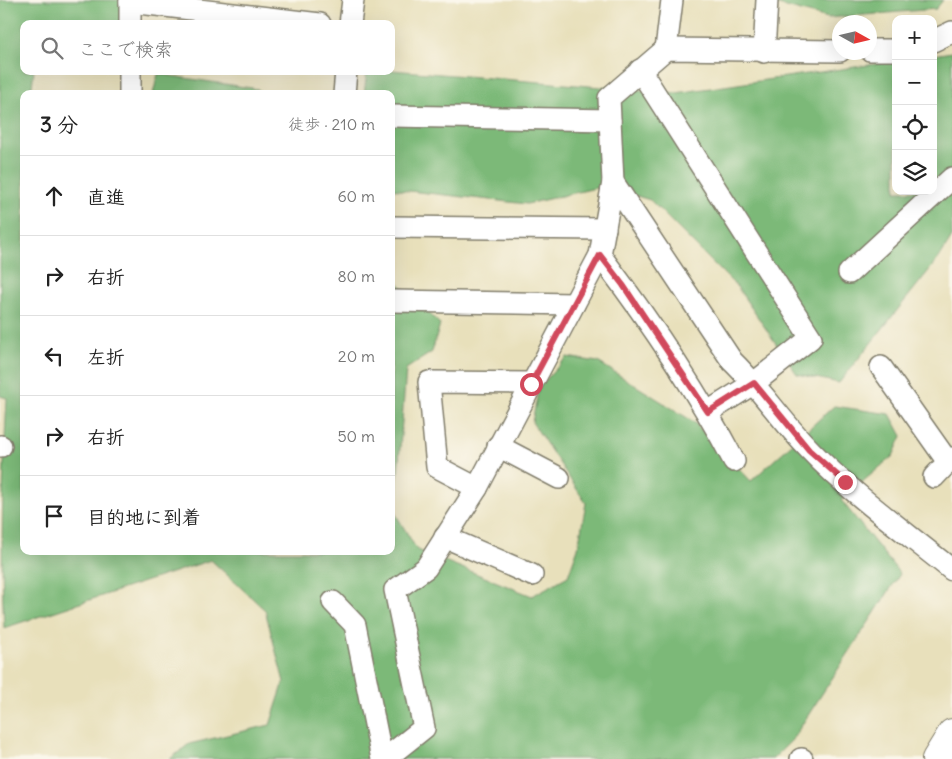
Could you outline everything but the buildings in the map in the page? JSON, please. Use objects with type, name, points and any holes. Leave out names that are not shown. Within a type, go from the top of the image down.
[{"type":"main road","points":[[936,759],[952,733]]},
{"type":"street","points":[[351,20],[354,0]]},
{"type":"street","points":[[666,49],[672,0]]},
{"type":"street","points":[[764,52],[767,0]]},
{"type":"street","points":[[130,20],[130,1],[287,20]]},
{"type":"street","points":[[937,39],[952,32]]},
{"type":"street","points":[[386,759],[424,728],[395,590],[426,568],[477,488],[600,255],[613,182],[609,98],[666,49],[764,52],[832,51]]},
{"type":"street","points":[[877,50],[892,50]]},
{"type":"street","points":[[640,70],[811,338],[754,383],[708,412]]},
{"type":"street","points":[[130,75],[130,90]]},
{"type":"street","points":[[344,90],[346,75]]},
{"type":"street","points":[[395,116],[610,120]]},
{"type":"street","points":[[849,273],[952,178]]},
{"type":"street","points":[[613,182],[732,361],[754,383],[809,450],[952,570]]},
{"type":"street","points":[[395,227],[605,229]]},
{"type":"street","points":[[600,255],[623,285],[708,412],[734,461]]},
{"type":"street","points":[[395,301],[574,304]]},
{"type":"street","points":[[881,367],[945,466]]},
{"type":"street","points":[[477,488],[437,467],[429,382],[531,384]]},
{"type":"street","points":[[498,446],[559,478]]},
{"type":"street","points":[[445,537],[532,575]]},
{"type":"street","points":[[333,602],[355,625],[382,759]]},
{"type":"green space","points":[[0,0],[125,0],[122,20],[20,20],[20,75],[33,75],[32,90],[20,90],[20,555],[395,555],[395,513],[417,550],[532,596],[568,576],[578,548],[586,503],[532,422],[539,387],[567,357],[598,362],[694,422],[751,481],[834,406],[890,414],[902,436],[893,456],[841,500],[900,574],[792,740],[773,759],[170,759],[189,744],[270,725],[284,682],[265,610],[211,560],[4,628],[2,513],[7,398],[0,396]]},
{"type":"green space","points":[[766,0],[943,0],[936,9],[864,15],[832,15],[832,18],[828,18],[767,2]]},
{"type":"green space","points":[[952,52],[952,237],[939,258],[839,383],[797,374],[737,287],[650,200],[604,186],[527,204],[395,189],[395,90],[365,90],[366,75],[395,75],[395,70],[676,93],[892,62],[892,195],[937,195],[937,54]]},
{"type":"green space","points":[[158,75],[165,75],[259,90],[154,90]]},
{"type":"green space","points":[[395,280],[440,324],[432,352],[406,369],[395,513]]},
{"type":"route","points":[[531,384],[600,255],[623,285],[708,412],[754,383],[809,450],[845,482]]}]
